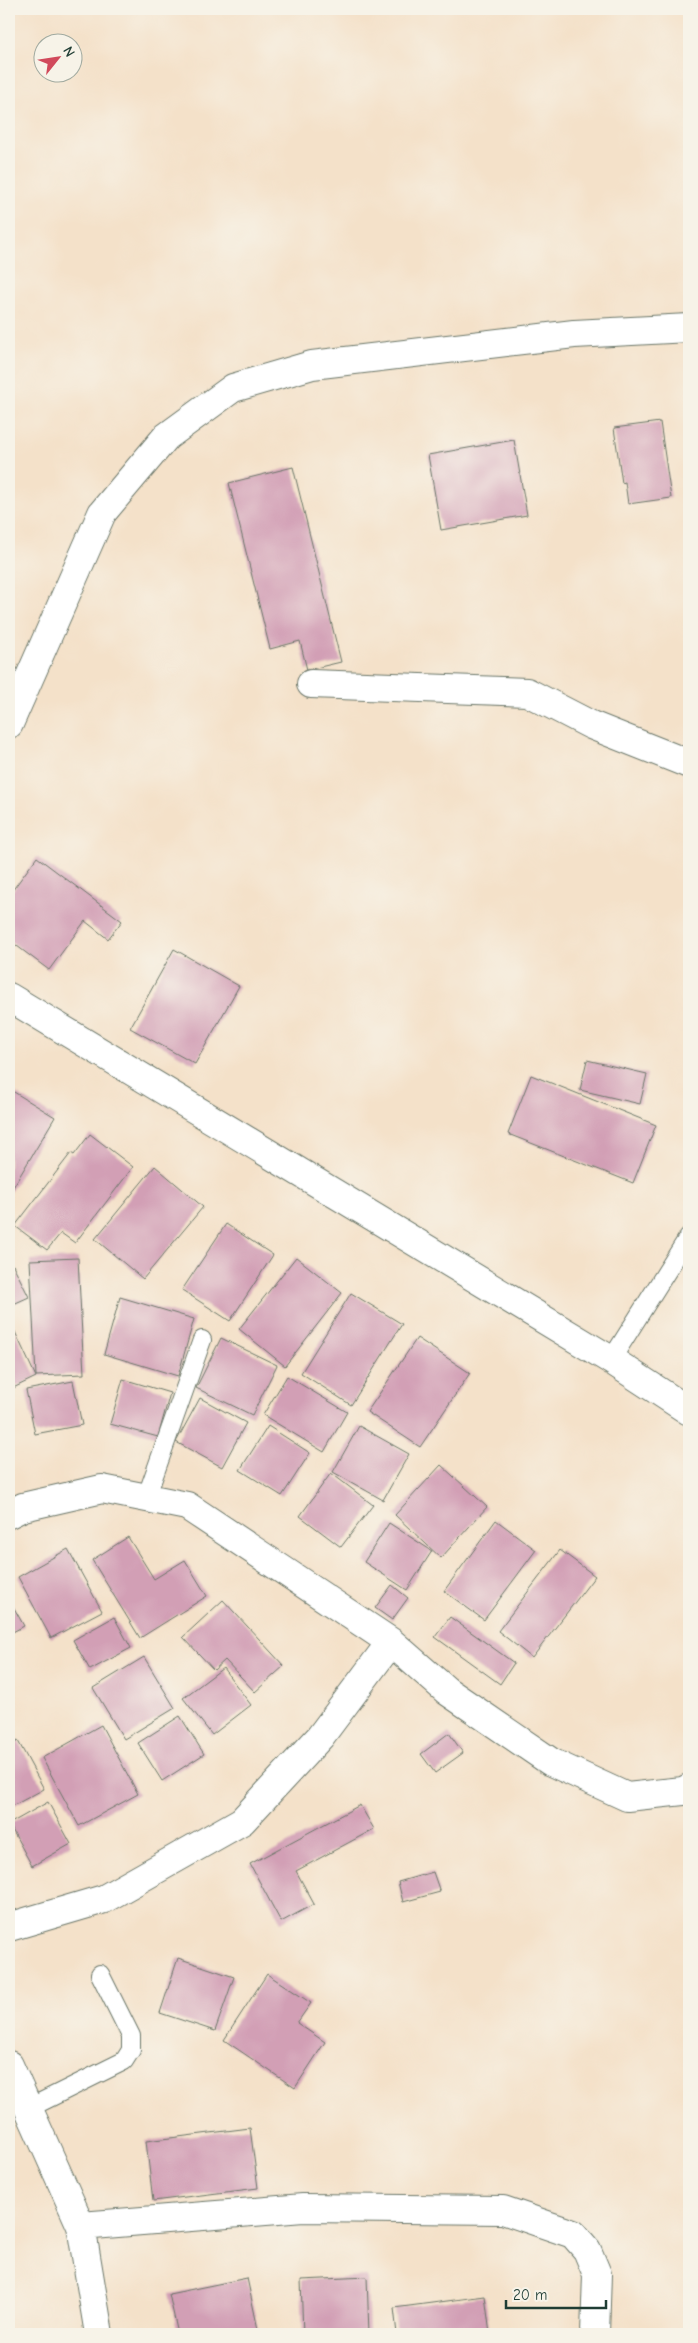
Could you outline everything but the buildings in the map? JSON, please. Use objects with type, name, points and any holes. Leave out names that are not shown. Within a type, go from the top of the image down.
[{"type":"street","points":[[9,724],[102,514],[166,437],[233,388],[312,366],[574,334],[689,328]]},
{"type":"street","points":[[311,684],[527,692],[591,725],[689,764]]},
{"type":"street","points":[[9,997],[611,1360],[689,1411]]},
{"type":"street","points":[[9,1514],[23,1507],[102,1489],[187,1506],[391,1642],[447,1691],[551,1762],[627,1797],[683,1791],[689,1788]]},
{"type":"street","points":[[9,1927],[104,1899],[242,1821],[320,1737],[391,1642]]},
{"type":"street","points":[[9,2065],[27,2109],[81,2226],[99,2334]]},
{"type":"street","points":[[81,2226],[303,2208],[504,2210],[573,2234],[587,2250],[597,2274],[595,2334]]},
{"type":"lane","points":[[611,1360],[689,1236]]},
{"type":"lane","points":[[146,1498],[202,1340]]},
{"type":"lane","points":[[27,2109],[124,2061],[131,2050],[131,2036],[100,1974]]}]
